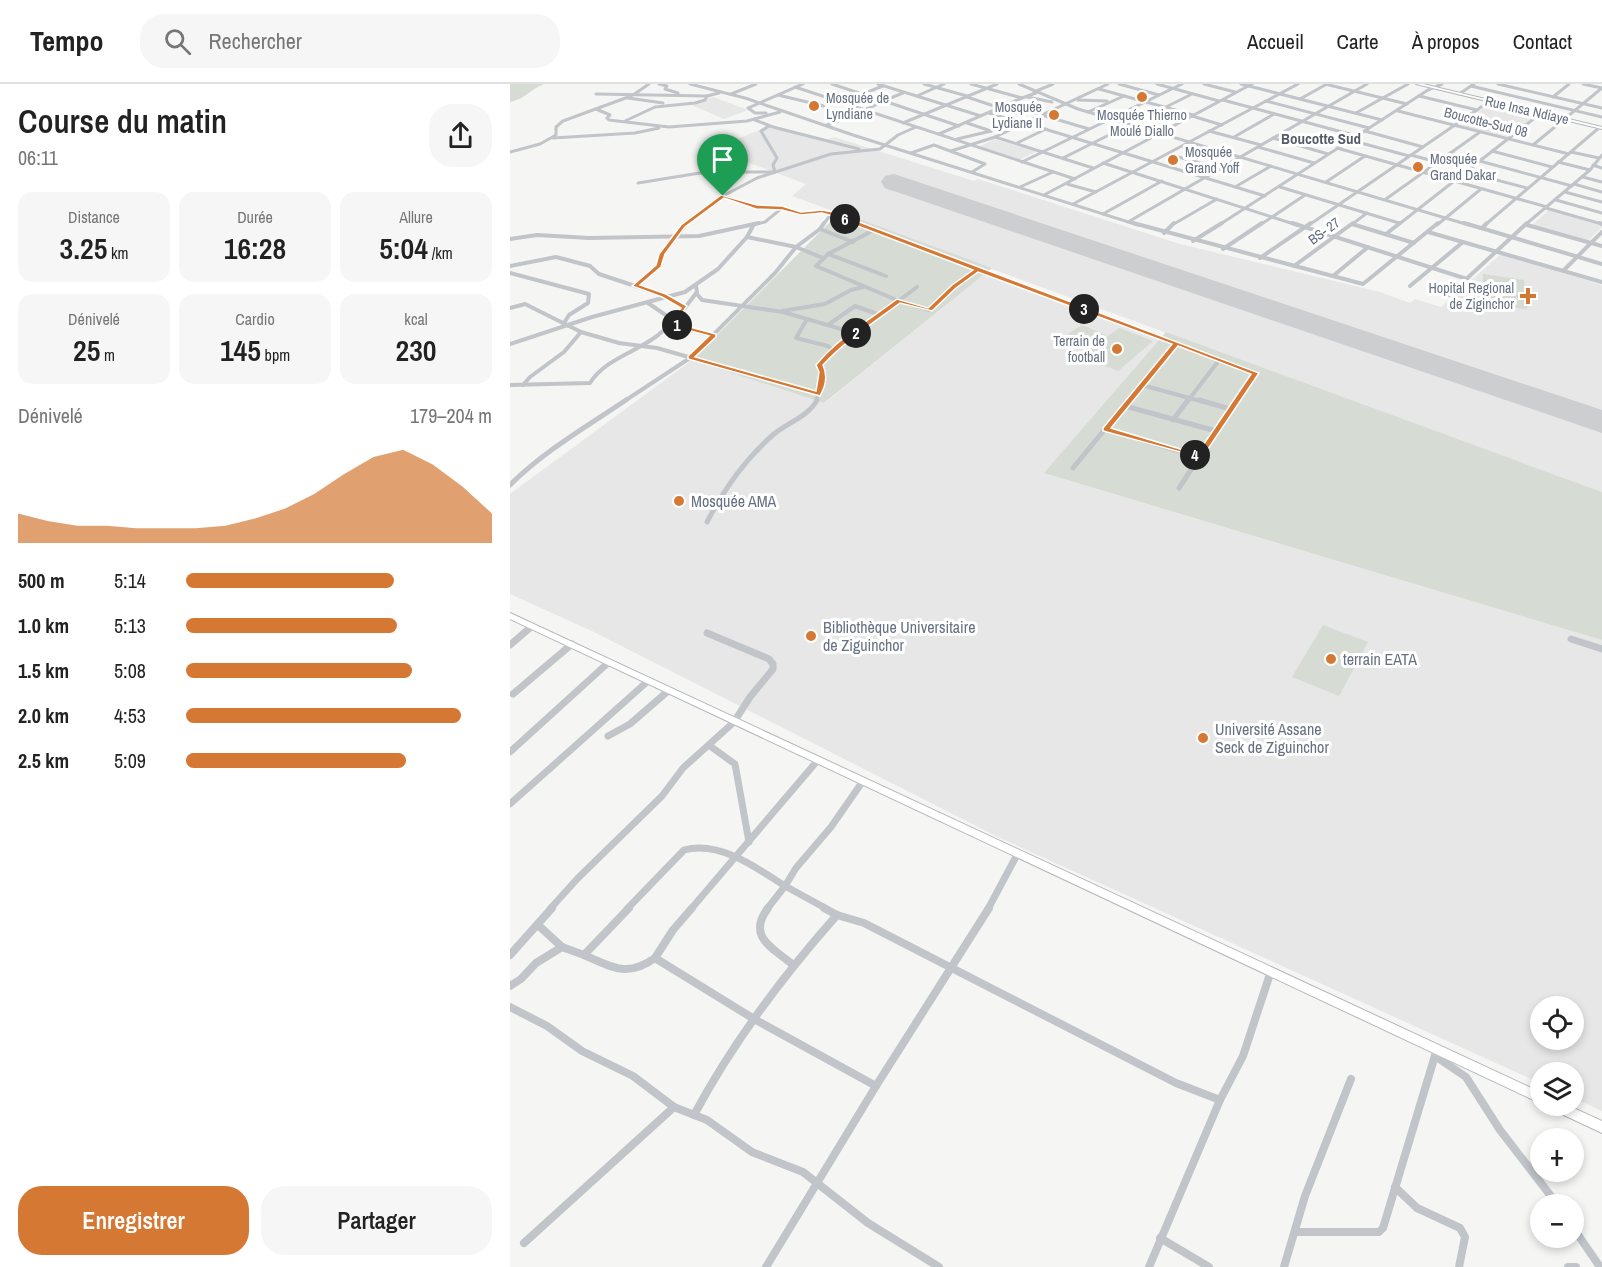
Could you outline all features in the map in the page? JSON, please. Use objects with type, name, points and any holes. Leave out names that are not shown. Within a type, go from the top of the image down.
[{"type":"street","points":[[510,152],[540,144],[557,134],[556,127],[563,121],[632,96],[649,84]]},
{"type":"street","points":[[659,84],[669,85]]},
{"type":"street","points":[[690,84],[730,94],[778,112],[827,125],[1164,233],[1364,284],[1482,189]]},
{"type":"street","points":[[730,94],[756,84]]},
{"type":"street","points":[[778,112],[760,113],[747,109],[803,84]]},
{"type":"street","points":[[832,84],[862,94]]},
{"type":"street","points":[[878,84],[981,116]]},
{"type":"street","points":[[924,84],[1001,108]]},
{"type":"street","points":[[916,96],[944,84]]},
{"type":"street","points":[[971,84],[1024,98],[1059,102]]},
{"type":"street","points":[[903,123],[997,84]]},
{"type":"street","points":[[1019,84],[1065,105],[1110,119],[1483,227],[1602,264]]},
{"type":"street","points":[[939,134],[1053,84]]},
{"type":"street","points":[[951,151],[997,135],[1108,84]]},
{"type":"street","points":[[1119,84],[1159,95]]},
{"type":"street","points":[[1157,84],[1357,136]]},
{"type":"street","points":[[1022,162],[1182,84]]},
{"type":"street","points":[[1204,84],[1236,93]]},
{"type":"street","points":[[1241,84],[1382,120]]},
{"type":"street","points":[[1073,204],[1298,84]]},
{"type":"street","points":[[1300,99],[1326,84],[1407,104]]},
{"type":"street","points":[[1128,222],[1367,84]]},
{"type":"street","points":[[1356,114],[1408,84]]},
{"type":"street","name":"Rue Insa Ndiaye","points":[[1418,84],[1601,128]]},
{"type":"street","points":[[1193,241],[1432,87],[1442,84]]},
{"type":"street","points":[[1498,84],[1602,108]]},
{"type":"street","points":[[1503,104],[1532,84]]},
{"type":"street","points":[[1552,97],[1569,84]]},
{"type":"street","points":[[1583,84],[1602,88]]},
{"type":"street","points":[[669,85],[665,89],[683,95]]},
{"type":"street","points":[[1043,195],[1250,85]]},
{"type":"street","points":[[1460,94],[1473,85],[1602,117]]},
{"type":"street","points":[[683,95],[695,86]]},
{"type":"street","points":[[841,102],[883,86]]},
{"type":"street","points":[[795,87],[1076,179]]},
{"type":"street","points":[[1098,88],[1222,125]]},
{"type":"street","points":[[1533,145],[1602,88]]},
{"type":"street","points":[[827,125],[839,122],[904,92]]},
{"type":"street","points":[[596,94],[707,96],[719,93]]},
{"type":"street","points":[[1165,107],[1192,94]]},
{"type":"street","points":[[777,95],[828,107]]},
{"type":"street","points":[[625,97],[667,104],[692,104],[705,100],[707,96]]},
{"type":"street","points":[[1088,112],[1108,101],[1124,96]]},
{"type":"street","points":[[1419,96],[1477,110]]},
{"type":"street","points":[[884,100],[959,126]]},
{"type":"street","points":[[1075,100],[1108,101]]},
{"type":"street","points":[[1266,101],[1423,147]]},
{"type":"street","points":[[1260,258],[1490,101]]},
{"type":"street","points":[[625,122],[644,110],[667,104]]},
{"type":"street","points":[[1007,105],[1089,129]]},
{"type":"street","points":[[596,109],[610,115],[607,118],[609,120],[669,127]]},
{"type":"street","points":[[1132,109],[1179,122]]},
{"type":"street","name":"Boucotte-Sud 08","points":[[1398,111],[1533,145],[1600,159]]},
{"type":"street","points":[[548,138],[635,133],[669,127],[755,120],[778,112]]},
{"type":"street","points":[[988,113],[1265,196]]},
{"type":"street","points":[[1386,234],[1541,113]]},
{"type":"street","points":[[1234,137],[1275,114]]},
{"type":"street","points":[[755,120],[769,126],[868,151]]},
{"type":"street","points":[[966,122],[1017,143],[1093,168]]},
{"type":"street","points":[[1063,158],[1130,125]]},
{"type":"street","points":[[769,126],[761,131],[777,158],[773,165],[775,172]]},
{"type":"street","points":[[635,286],[657,268],[662,254],[683,226],[723,196],[775,172],[837,152],[880,149],[884,144],[916,127]]},
{"type":"street","points":[[1483,227],[1539,177],[1601,128]]},
{"type":"street","points":[[1017,143],[1046,129]]},
{"type":"street","points":[[954,139],[991,131]]},
{"type":"street","points":[[1209,131],[1314,163]]},
{"type":"street","points":[[1386,199],[1480,132]]},
{"type":"street","points":[[1273,138],[1328,154]]},
{"type":"street","points":[[1350,140],[1437,162]]},
{"type":"street","points":[[910,153],[933,145],[986,164],[972,172]]},
{"type":"street","points":[[1337,148],[1602,224]]},
{"type":"street","points":[[1492,151],[1552,167]]},
{"type":"street","points":[[1450,153],[1602,192]]},
{"type":"street","points":[[1167,154],[1221,169]]},
{"type":"street","points":[[1326,182],[1365,156]]},
{"type":"street","points":[[1449,295],[1511,237],[1583,177],[1600,159]]},
{"type":"street","points":[[1558,162],[1590,170]]},
{"type":"street","points":[[1103,163],[1467,279]]},
{"type":"street","points":[[1593,165],[1602,168]]},
{"type":"street","points":[[1236,187],[1271,166]]},
{"type":"street","points":[[638,183],[654,178],[684,174],[751,170],[775,172]]},
{"type":"street","points":[[1019,187],[1053,172]]},
{"type":"street","points":[[1466,172],[1527,188]]},
{"type":"street","points":[[1583,177],[1602,182]]},
{"type":"street","points":[[1103,214],[1162,181]]},
{"type":"street","points":[[1066,184],[1096,192]]},
{"type":"street","points":[[1280,187],[1399,223]]},
{"type":"street","points":[[1565,192],[1602,202]]},
{"type":"street","points":[[1223,249],[1305,195]]},
{"type":"street","points":[[723,196],[756,207],[782,208],[801,214],[822,211],[1255,373],[1179,488]]},
{"type":"street","points":[[1164,233],[1173,224],[1218,199]]},
{"type":"street","points":[[1556,200],[1602,213]]},
{"type":"street","points":[[510,239],[537,235],[589,238],[704,236],[769,220],[782,208]]},
{"type":"street","name":"BS- 27","points":[[1294,266],[1367,213]]},
{"type":"street","points":[[510,485],[530,465],[549,451],[690,358],[776,273],[796,247],[820,229],[831,214]]},
{"type":"street","points":[[510,344],[566,323],[648,303],[696,286],[718,269],[747,237],[754,224]]},
{"type":"street","points":[[1352,224],[1414,243]]},
{"type":"street","points":[[1527,225],[1602,246]]},
{"type":"street","points":[[820,229],[853,242]]},
{"type":"street","points":[[874,230],[828,254],[816,266],[899,301],[929,310],[954,286],[977,270]]},
{"type":"street","points":[[1428,232],[1602,282]]},
{"type":"street","points":[[1564,270],[1601,234]]},
{"type":"street","points":[[747,237],[796,247],[823,258]]},
{"type":"street","points":[[1410,286],[1463,242]]},
{"type":"street","points":[[1333,276],[1368,247]]},
{"type":"street","points":[[828,254],[886,276]]},
{"type":"street","points":[[510,266],[556,257],[591,266],[599,274],[667,297],[686,306],[707,301]]},
{"type":"street","points":[[510,273],[589,294],[588,303],[573,312],[566,323]]},
{"type":"street","points":[[510,385],[588,384],[604,366],[643,346],[672,322],[696,294],[696,286]]},
{"type":"street","points":[[778,311],[825,304],[855,289],[865,287]]},
{"type":"street","points":[[707,522],[717,501],[754,452],[789,422],[813,408],[822,386],[823,372],[820,365],[833,350],[917,287]]},
{"type":"street","points":[[696,294],[707,301],[778,311],[855,333]]},
{"type":"street","points":[[648,303],[672,322],[713,336]]},
{"type":"street","points":[[510,308],[525,304],[581,332],[619,343],[643,346],[690,358],[818,394]]},
{"type":"street","points":[[828,325],[855,306],[880,315]]},
{"type":"street","points":[[573,312],[584,320]]},
{"type":"street","points":[[807,319],[796,338],[828,346],[833,350]]},
{"type":"street","points":[[523,385],[530,377],[564,352],[581,332]]},
{"type":"street","points":[[1073,468],[1176,343]]},
{"type":"street","points":[[1173,420],[1220,359]]},
{"type":"street","points":[[1142,385],[1230,409]]},
{"type":"street","points":[[1125,406],[1216,431]]},
{"type":"street","points":[[1106,429],[1199,457]]},
{"type":"street","points":[[510,616],[1271,971],[1436,1053],[1530,1094]]},
{"type":"street","points":[[510,645],[532,626]]},
{"type":"street","points":[[510,955],[579,878],[662,796],[683,768],[734,722],[750,697],[773,669],[773,664],[769,659],[707,633]]},
{"type":"street","points":[[1571,639],[1602,649]]},
{"type":"street","points":[[513,694],[572,644]]},
{"type":"street","points":[[510,752],[548,720],[561,704],[609,662]]},
{"type":"street","points":[[510,804],[648,681]]},
{"type":"street","points":[[608,736],[612,736],[630,724],[668,691]]},
{"type":"street","points":[[710,746],[735,764],[749,842]]},
{"type":"street","points":[[538,925],[562,947],[627,973],[644,967],[655,958],[673,930],[818,760]]},
{"type":"street","points":[[792,964],[762,940],[758,928],[759,921],[796,868],[831,826],[863,781]]},
{"type":"street","points":[[584,955],[686,848],[694,846],[736,856],[837,915],[864,923],[1079,1035],[1176,1083],[1220,1100]]},
{"type":"street","points":[[766,1267],[876,1086],[993,902],[1018,853]]},
{"type":"street","points":[[694,1115],[731,1049],[792,964],[837,915]]},
{"type":"street","points":[[510,986],[518,982],[542,959],[562,947]]},
{"type":"street","points":[[655,958],[754,1019],[876,1086]]},
{"type":"street","points":[[1149,1267],[1220,1100],[1243,1056],[1271,971]]},
{"type":"street","points":[[510,1007],[547,1026],[582,1051],[633,1076],[674,1107],[707,1120],[752,1152],[803,1172],[868,1223],[939,1267]]},
{"type":"street","points":[[1295,1232],[1379,1232],[1436,1053]]},
{"type":"street","points":[[1436,1053],[1466,1077],[1500,1130],[1549,1194]]},
{"type":"street","points":[[1284,1267],[1305,1196],[1350,1079]]},
{"type":"street","points":[[524,1243],[674,1107]]},
{"type":"street","points":[[1578,1116],[1602,1127]]},
{"type":"street","points":[[1395,1187],[1417,1208],[1460,1228],[1466,1237],[1459,1267]]},
{"type":"street","points":[[1160,1238],[1209,1267]]},
{"type":"street","points":[[1584,1244],[1600,1267]]},
{"type":"street","points":[[1568,1267],[1576,1267]]},
{"type":"shaded area","points":[[510,84],[544,84],[520,99],[510,102]]},
{"type":"shaded area","points":[[713,97],[748,110],[724,119],[689,104]]},
{"type":"shaded area","points":[[1488,105],[1535,115],[1508,137],[1460,125]]},
{"type":"shaded area","points":[[772,125],[825,141],[834,137],[974,181],[978,179],[1180,244],[1380,292],[1410,303],[1415,299],[1441,307],[1501,254],[1602,285],[1602,492],[792,196],[806,184],[712,149]]},
{"type":"shaded area","points":[[994,139],[1035,152],[1019,160],[979,147]]},
{"type":"shaded area","points":[[1549,210],[1602,225],[1602,227],[1588,241],[1532,225]]},
{"type":"shaded area","points":[[840,212],[992,268],[824,403],[692,360]]},
{"type":"shaded area","name":"Université Assane Seck de Ziguinchor","points":[[985,273],[1160,340],[1045,473],[1602,640],[1602,1111],[1584,1103],[1584,1062],[1530,1062],[1530,1078],[998,837],[594,632],[510,594],[510,494],[692,360],[825,403]]},
{"type":"shaded area","points":[[1483,274],[1524,280],[1527,309],[1482,304]]},
{"type":"shaded area","points":[[1082,325],[1106,335],[1093,344],[1068,334]]},
{"type":"shaded area","name":"Terrain de football","points":[[1119,328],[1153,341],[1118,371],[1081,356]]},
{"type":"shaded area","points":[[1166,332],[1602,492],[1602,640],[1044,473]]},
{"type":"shaded area","name":"terrain EATA","points":[[1323,625],[1368,642],[1339,696],[1292,677]]},
{"type":"taxiway","points":[[913,188],[901,182],[889,187],[926,193]]},
{"type":"runway","points":[[894,182],[1602,422]]},
{"type":"place","name":"Mosquée Thierno Moulé Diallo","points":[[1142,97]]},
{"type":"place","name":"Mosquée de Lyndiane","points":[[814,106]]},
{"type":"place","name":"Mosquée Lydiane II","points":[[1054,115]]},
{"type":"place","name":"Mosquée Grand Yoff","points":[[1173,160]]},
{"type":"place","name":"Mosquée Grand Dakar","points":[[1418,167]]},
{"type":"place","name":"Hopital Regional de Ziginchor","points":[[1528,296]]},
{"type":"place","name":"Terrain de football","points":[[1117,349]]},
{"type":"place","name":"Mosquée AMA","points":[[679,501]]},
{"type":"place","name":"Bibliothèque Universitaire de Ziguinchor","points":[[811,636]]},
{"type":"place","name":"terrain EATA","points":[[1331,659]]},
{"type":"place","name":"Université Assane Seck de Ziguinchor","points":[[1203,738]]},
{"type":"district","name":"Boucotte Sud","points":[[1321,139]]},
{"type":"route","points":[[723,196],[678,231],[676,238],[662,254],[659,266],[635,286],[676,301],[685,308],[670,324],[713,336],[690,358],[818,394],[822,386],[823,372],[820,365],[833,350],[899,301],[929,310],[954,286],[977,270],[1220,359],[1255,373],[1199,457],[1106,429],[1176,343],[977,270],[822,211],[801,214],[782,208],[756,207],[723,196]]}]
